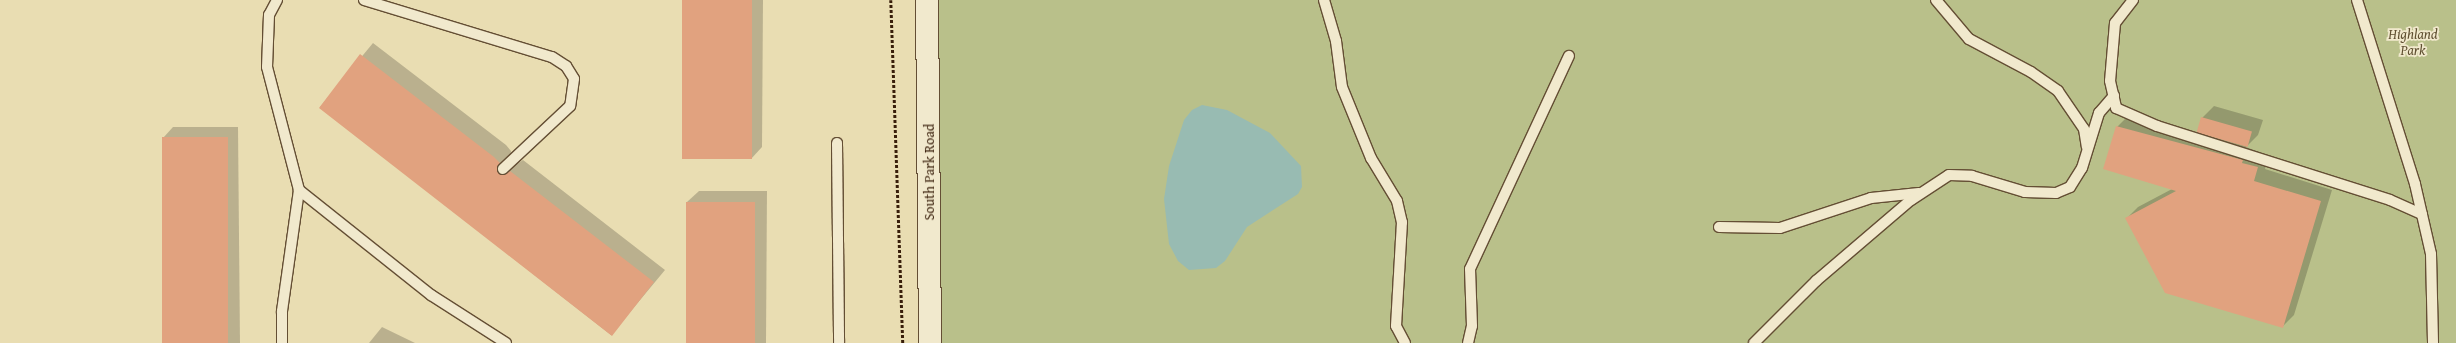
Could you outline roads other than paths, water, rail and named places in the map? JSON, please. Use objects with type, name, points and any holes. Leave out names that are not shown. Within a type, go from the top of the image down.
[{"type":"street","name":"South Park Road","points":[[928,0],[930,343]]},
{"type":"lane","points":[[277,0],[269,15],[267,67],[299,190],[282,312],[282,343]]},
{"type":"lane","points":[[364,0],[527,49],[566,66],[574,79],[570,106],[503,169]]},
{"type":"lane","points":[[1324,0],[1336,41],[1342,87],[1371,158],[1397,201],[1402,222],[1396,326],[1405,343]]},
{"type":"lane","points":[[1936,0],[1969,39],[2031,72],[2058,91],[2084,129],[2088,149]]},
{"type":"lane","points":[[2133,0],[2115,23],[2110,81],[2116,108],[2157,126],[2390,200],[2422,214]]},
{"type":"lane","points":[[2357,0],[2422,214],[2431,254],[2433,343]]},
{"type":"lane","points":[[1468,343],[1472,326],[1470,269],[1569,56]]},
{"type":"lane","points":[[1754,343],[1816,281],[1919,193],[1949,175],[1972,176],[2026,192],[2056,193],[2070,187],[2088,149],[2099,113],[2114,96]]},
{"type":"lane","points":[[837,143],[840,343]]},
{"type":"lane","points":[[299,190],[431,295],[506,343]]},
{"type":"lane","points":[[1719,227],[1780,228],[1871,198],[1919,193]]},
{"type":"water","points":[[1202,105],[1227,110],[1270,133],[1301,166],[1302,187],[1298,194],[1247,227],[1225,261],[1216,268],[1189,270],[1178,261],[1169,244],[1164,199],[1169,166],[1184,120],[1192,110]]},
{"type":"park label","name":"Highland Park","points":[[2413,42]]}]
